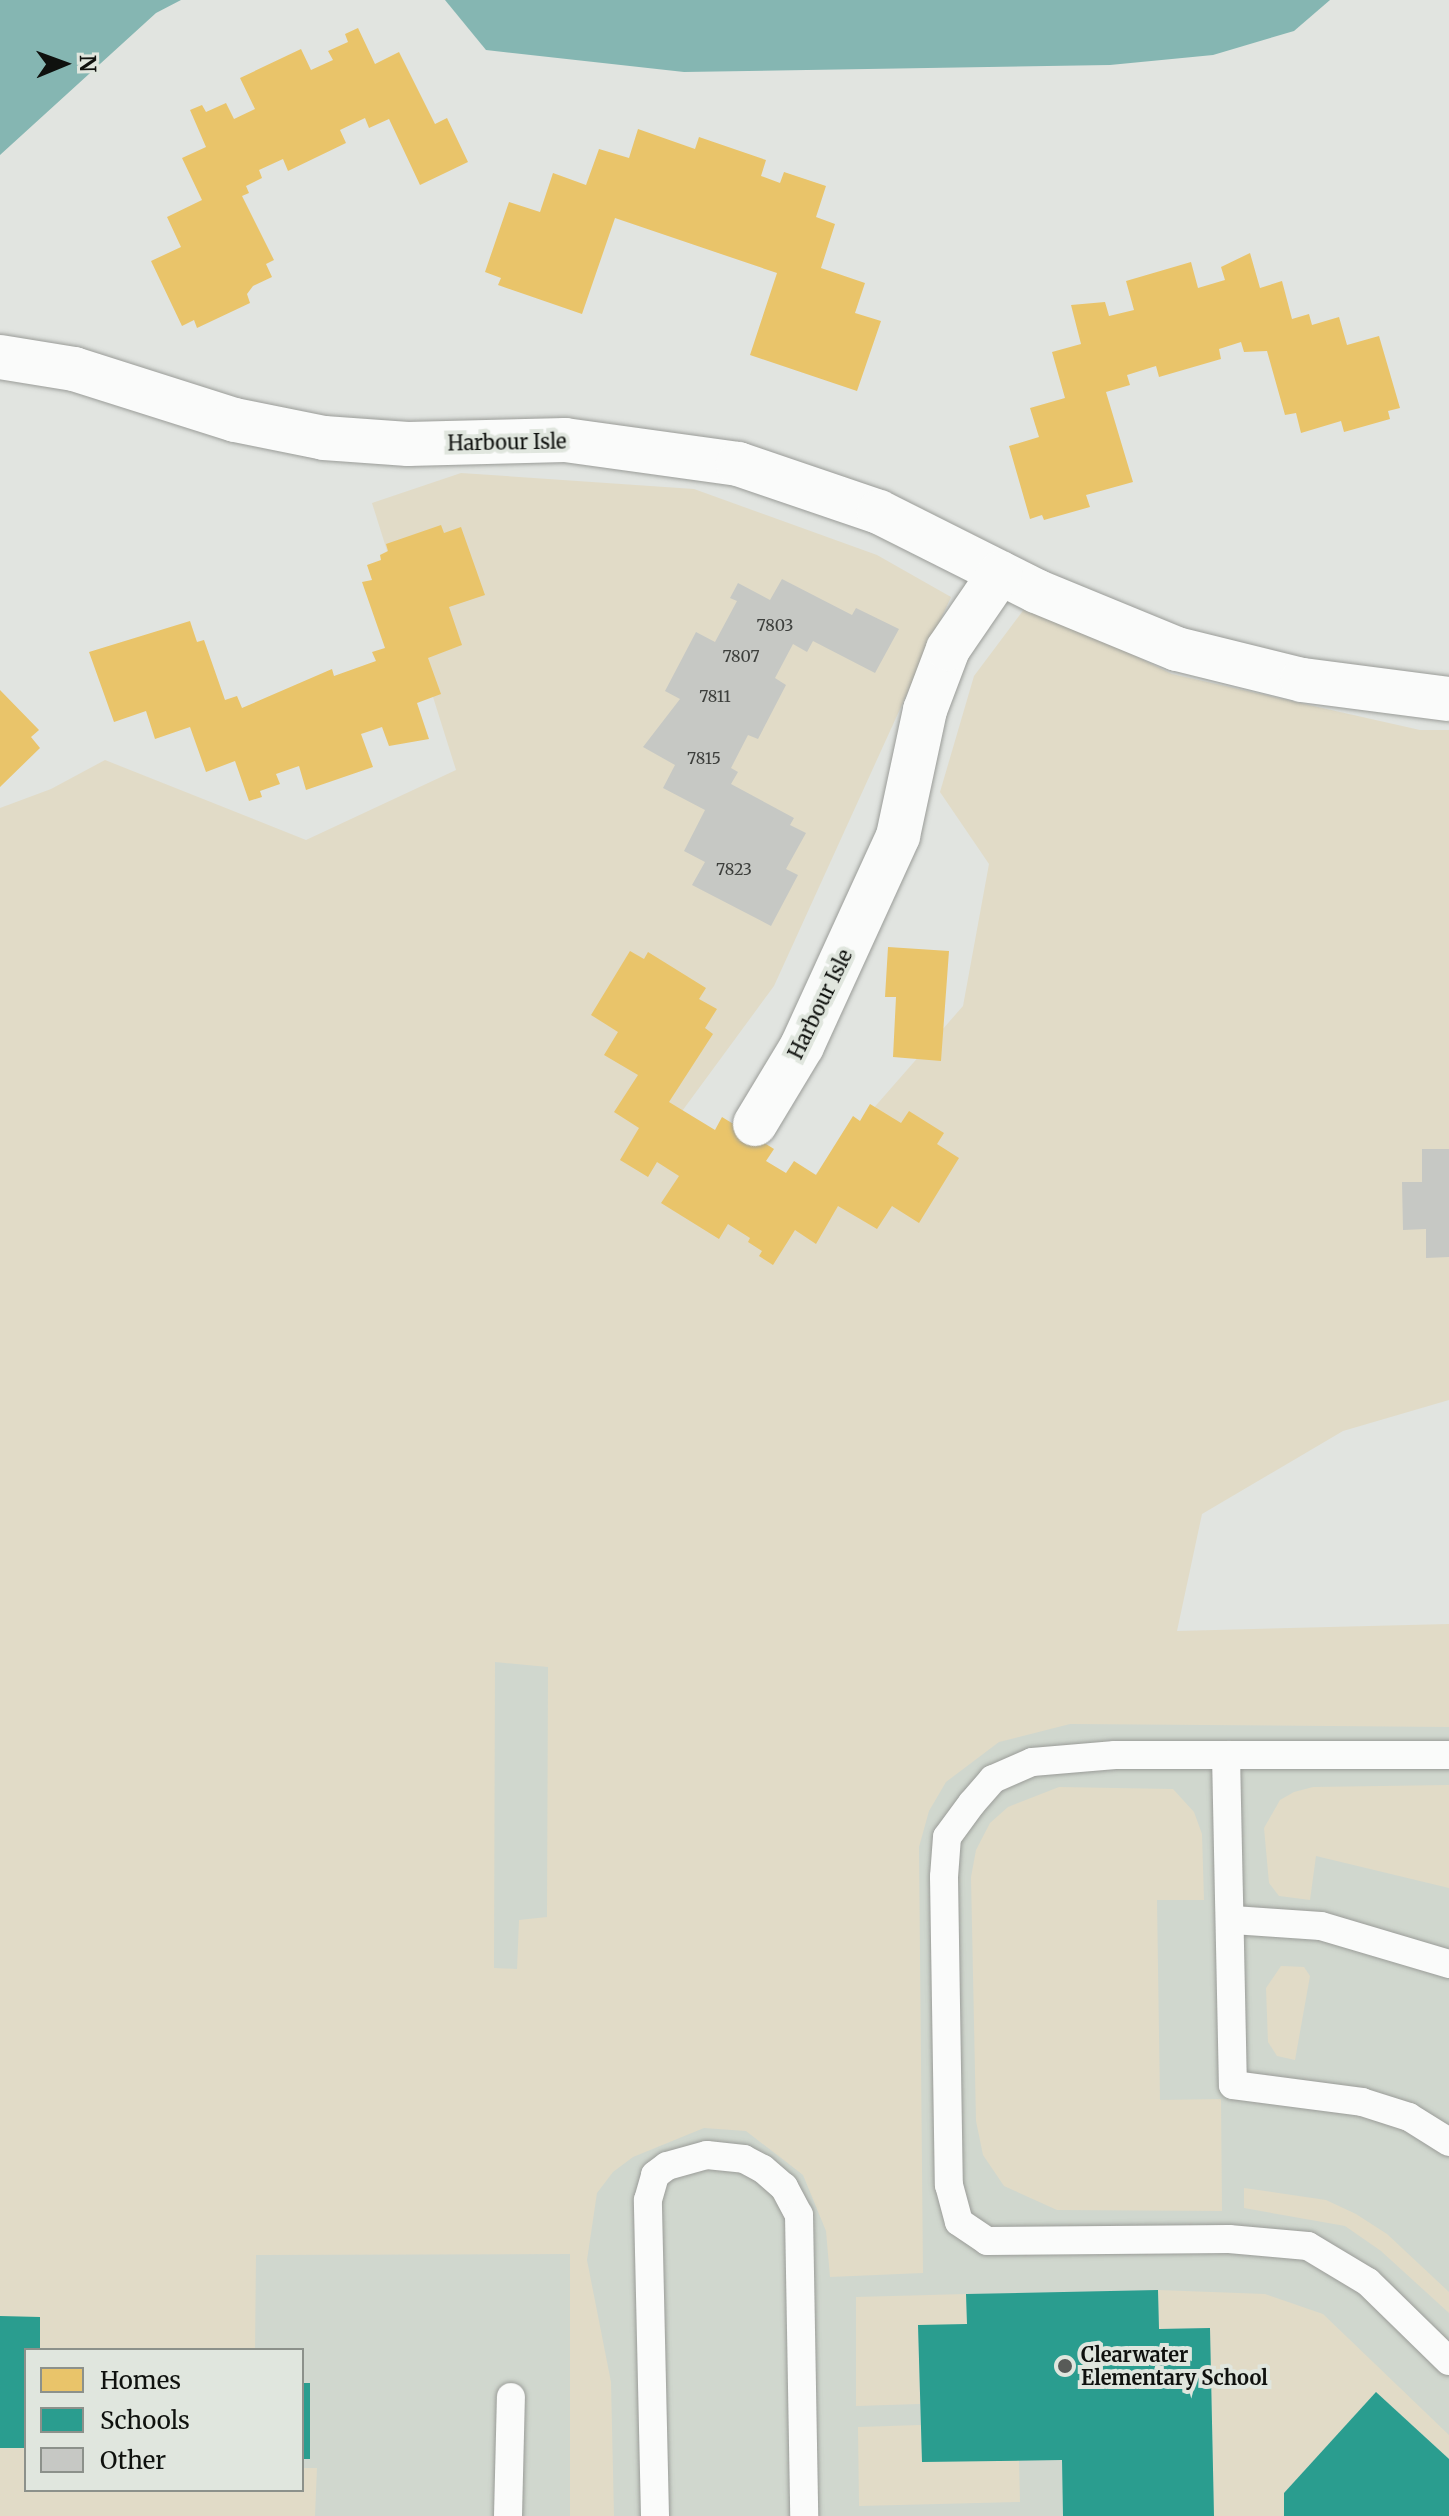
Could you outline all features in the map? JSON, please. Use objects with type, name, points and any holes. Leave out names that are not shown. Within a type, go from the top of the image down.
[{"type":"street","name":"Harbour Isle","points":[[0,357],[74,369],[235,420],[324,438],[408,444],[565,440],[738,464],[879,512],[1000,573],[1177,649],[1226,664],[1350,689],[1449,699]]},
{"type":"street","name":"Harbour Isle","points":[[755,1124],[802,1046],[898,836],[925,710],[948,649],[1000,573]]},
{"type":"lane","points":[[1449,1755],[1115,1755],[1032,1762],[993,1779],[947,1837],[944,1877],[951,2204],[959,2222],[987,2241],[1229,2239],[1308,2246],[1368,2282],[1449,2361]]},
{"type":"lane","points":[[1226,1755],[1233,1920],[1233,2085],[1362,2102],[1409,2117],[1449,2142]]},
{"type":"lane","points":[[1233,1920],[1321,1926],[1449,1964]]},
{"type":"lane","points":[[655,2516],[648,2200],[655,2175],[667,2166],[707,2155],[744,2159],[763,2169],[784,2187],[799,2215],[804,2516]]},
{"type":"lane","points":[[508,2516],[511,2397]]},
{"type":"shaded area","points":[[461,473],[694,489],[877,555],[951,597],[774,986],[666,1133],[773,1223],[963,1006],[989,864],[940,792],[974,676],[1028,604],[1172,674],[1420,730],[1449,730],[1449,1400],[1343,1431],[1202,1514],[1177,1631],[1449,1624],[1449,1727],[1070,1724],[999,1742],[946,1782],[929,1811],[919,1847],[923,2273],[830,2277],[826,2231],[803,2175],[746,2131],[704,2128],[633,2157],[613,2172],[597,2193],[587,2260],[611,2382],[614,2516],[570,2516],[570,2254],[256,2255],[255,2348],[24,2348],[24,2492],[304,2492],[304,2468],[317,2468],[315,2516],[0,2516],[0,808],[51,789],[105,760],[306,840],[456,770],[372,503]],"holes":[[[495,1662],[548,1667],[547,1917],[519,1920],[517,1969],[494,1968]]]},
{"type":"shaded area","points":[[0,1482],[526,1650],[1449,1625],[1449,2516],[0,2516]]},
{"type":"shaded area","points":[[1449,1785],[1449,1888],[1316,1856],[1310,1900],[1279,1896],[1269,1883],[1264,1828],[1280,1800],[1294,1792],[1313,1787]]},
{"type":"shaded area","points":[[1059,1787],[1173,1789],[1194,1812],[1202,1834],[1204,1900],[1157,1900],[1160,2100],[1221,2099],[1222,2211],[1057,2210],[1004,2186],[983,2155],[976,2121],[971,1877],[976,1850],[990,1823],[1008,1807]]},
{"type":"shaded area","points":[[1281,1966],[1304,1967],[1310,1976],[1295,2060],[1277,2056],[1268,2042],[1266,1988]]},
{"type":"shaded area","points":[[1244,2188],[1326,2200],[1356,2214],[1387,2234],[1449,2292],[1449,2313],[1381,2251],[1345,2226],[1244,2208]]},
{"type":"shaded area","points":[[1158,2290],[1265,2294],[1323,2314],[1449,2435],[1449,2459],[1376,2392],[1284,2493],[1284,2516],[1214,2516],[1210,2328],[1159,2329]]},
{"type":"shaded area","points":[[966,2294],[967,2324],[918,2326],[920,2404],[856,2406],[856,2297]]},
{"type":"shaded area","points":[[921,2425],[922,2462],[1019,2460],[1020,2502],[859,2506],[858,2427]]},
{"type":"water","points":[[0,0],[181,0],[156,13],[0,155]]},
{"type":"water","points":[[445,0],[1330,0],[1294,31],[1213,55],[1110,65],[684,72],[486,50]]},
{"type":"building: Homes","points":[[358,28],[375,64],[399,52],[435,124],[447,118],[468,162],[420,185],[389,119],[369,128],[365,118],[340,130],[346,143],[288,171],[283,159],[259,170],[262,178],[246,186],[249,193],[242,196],[274,260],[266,264],[272,277],[253,286],[247,294],[250,303],[197,328],[194,320],[182,326],[151,261],[181,247],[167,217],[202,200],[182,158],[206,147],[190,110],[202,105],[206,112],[226,103],[234,119],[255,109],[240,78],[301,49],[311,70],[333,60],[328,51],[348,42],[345,34]]},
{"type":"building: Homes","points":[[638,129],[695,149],[699,137],[766,160],[761,176],[780,183],[784,172],[826,186],[816,217],[835,224],[821,268],[865,283],[855,313],[881,321],[857,391],[750,355],[777,273],[615,218],[582,314],[498,285],[501,278],[485,272],[509,202],[540,212],[553,173],[586,185],[599,149],[629,158]]},
{"type":"building: Homes","points":[[1250,253],[1260,288],[1282,281],[1292,319],[1309,314],[1312,325],[1339,317],[1347,345],[1379,336],[1400,408],[1388,411],[1390,419],[1344,432],[1341,421],[1301,433],[1296,413],[1285,415],[1267,351],[1244,352],[1241,342],[1219,349],[1221,359],[1159,377],[1156,366],[1127,375],[1130,385],[1106,392],[1133,482],[1086,495],[1090,507],[1044,520],[1042,515],[1030,519],[1009,446],[1039,437],[1030,408],[1065,398],[1052,352],[1081,344],[1071,305],[1105,302],[1109,316],[1134,310],[1126,281],[1191,262],[1198,288],[1225,280],[1221,267]]},
{"type":"building: Homes","points":[[441,525],[444,533],[461,527],[485,595],[449,607],[462,645],[428,658],[441,694],[417,703],[429,739],[389,746],[382,727],[361,734],[373,767],[306,790],[299,766],[276,774],[280,784],[260,791],[262,797],[249,801],[235,761],[206,772],[190,727],[155,739],[146,711],[114,722],[89,652],[190,621],[197,642],[204,640],[225,700],[237,696],[242,708],[332,669],[334,676],[376,661],[372,652],[385,648],[362,582],[372,580],[367,565],[381,560],[380,555],[388,551],[386,544]]},
{"type":"building: Homes","points":[[0,690],[39,730],[31,737],[40,748],[0,787]]},
{"type":"building: Homes","points":[[888,947],[949,951],[941,1061],[893,1057],[896,997],[885,997]]},
{"type":"building: Homes","points":[[630,951],[644,959],[648,952],[706,988],[699,999],[717,1009],[705,1028],[713,1034],[669,1102],[715,1130],[722,1117],[774,1149],[766,1161],[786,1173],[794,1161],[816,1175],[853,1116],[860,1121],[870,1104],[901,1123],[909,1111],[944,1133],[937,1144],[959,1158],[919,1223],[892,1206],[877,1229],[838,1206],[816,1244],[795,1230],[773,1265],[759,1256],[762,1251],[748,1242],[750,1238],[728,1224],[719,1239],[661,1203],[679,1176],[657,1162],[648,1177],[620,1160],[639,1128],[614,1112],[638,1075],[604,1055],[618,1032],[591,1015]]},
{"type":"building: Schools","name":"Clearwater Elementary School","points":[[1158,2290],[1159,2329],[1210,2328],[1214,2516],[1063,2516],[1062,2460],[922,2462],[918,2325],[967,2324],[966,2294]]},
{"type":"building: Schools","points":[[0,2316],[40,2317],[40,2348],[24,2348],[24,2448],[0,2448]]},
{"type":"building: Schools","points":[[304,2383],[310,2383],[310,2459],[304,2459]]},
{"type":"building: Schools","points":[[1376,2392],[1449,2459],[1449,2516],[1284,2516],[1284,2493]]},
{"type":"building: Other","points":[[782,579],[852,615],[856,608],[899,629],[875,673],[813,641],[807,652],[793,644],[775,678],[786,685],[758,739],[748,735],[731,768],[738,772],[731,784],[794,818],[790,825],[806,833],[786,869],[798,875],[771,926],[692,885],[705,862],[684,851],[705,810],[663,788],[675,765],[643,747],[680,699],[665,691],[696,632],[715,642],[737,601],[730,598],[738,583],[770,600]]},
{"type":"building: Other","points":[[1422,1149],[1449,1149],[1449,1257],[1426,1258],[1426,1229],[1403,1230],[1402,1182],[1422,1182]]},
{"type":"place","name":"Clearwater Elementary School","points":[[1065,2366]]}]
